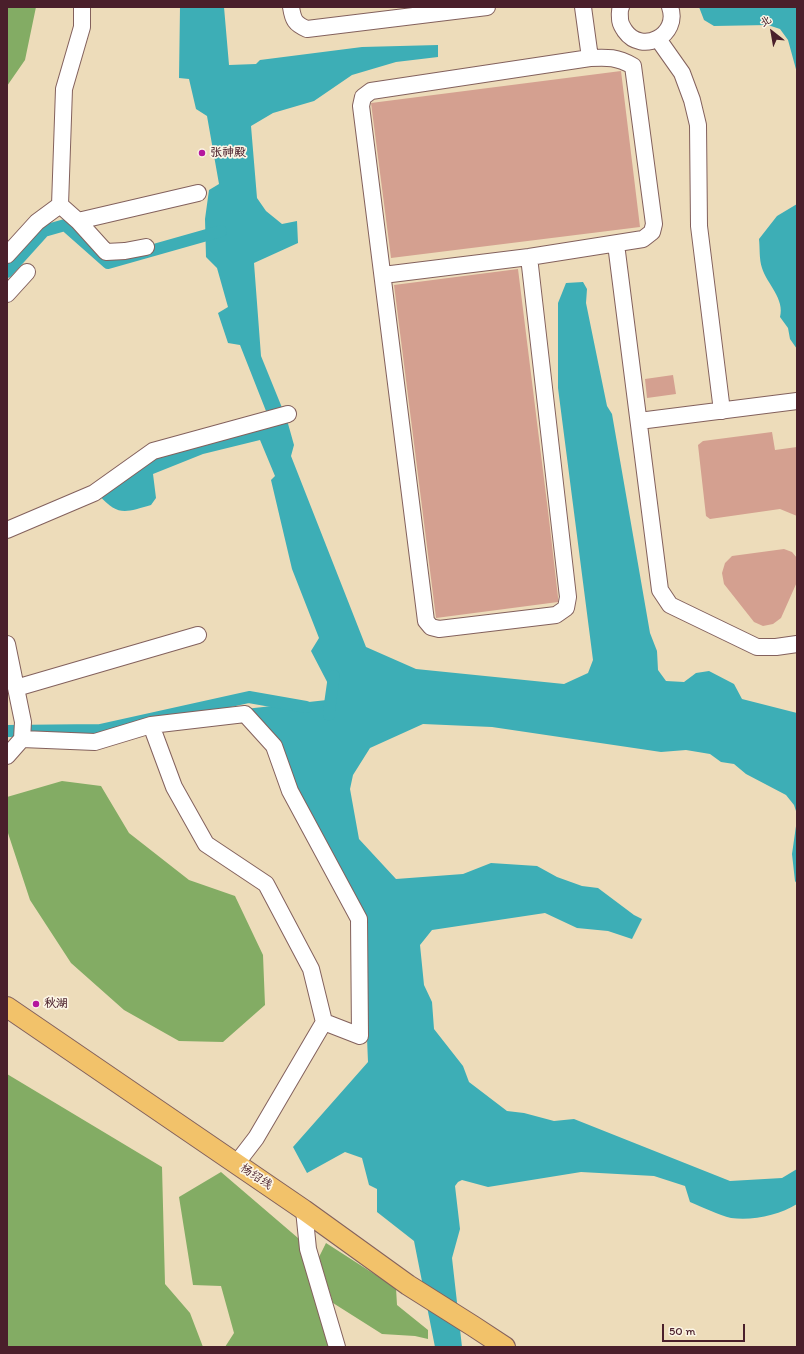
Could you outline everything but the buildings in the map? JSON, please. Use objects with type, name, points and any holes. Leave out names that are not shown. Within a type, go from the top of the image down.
[{"type":"main road","name":"杨绍线","points":[[7,1007],[304,1210],[408,1286],[474,1326],[505,1347]]},
{"type":"street","points":[[60,205],[64,89],[82,27],[82,7]]},
{"type":"street","points":[[291,7],[292,16],[297,25],[307,29],[487,7]]},
{"type":"street","points":[[583,7],[590,58]]},
{"type":"street","points":[[621,7],[620,25],[629,37],[643,42],[658,39],[669,29],[672,14],[670,7]]},
{"type":"street","points":[[658,39],[682,73],[692,100],[698,125],[699,226],[722,411]]},
{"type":"street","points":[[383,275],[529,257],[643,240],[652,232],[654,224],[633,66],[612,57],[590,58],[370,91],[363,97],[361,106],[426,621],[431,627],[439,629],[556,615],[566,608],[568,597],[529,257]]},
{"type":"street","points":[[78,221],[198,193]]},
{"type":"street","points":[[60,205],[78,221],[106,252],[124,251],[146,247]]},
{"type":"street","points":[[7,255],[38,222],[60,205]]},
{"type":"street","points":[[616,244],[660,590],[670,605],[757,647],[776,647],[797,644]]},
{"type":"street","points":[[7,294],[27,272]]},
{"type":"street","points":[[639,422],[797,401]]},
{"type":"street","points":[[7,530],[94,493],[153,451],[288,414]]},
{"type":"street","points":[[16,688],[198,635]]},
{"type":"street","points":[[7,644],[23,722],[22,739],[7,756]]},
{"type":"street","points":[[22,739],[95,742],[150,724],[245,714],[274,746],[290,791],[358,919],[360,1036],[324,1022]]},
{"type":"street","points":[[150,724],[174,788],[206,844],[266,884],[312,969],[324,1022],[256,1138],[236,1164]]},
{"type":"street","points":[[304,1210],[308,1249],[337,1347]]},
{"type":"green space","points":[[7,7],[36,7],[25,60],[7,86]]},
{"type":"green space","points":[[62,781],[101,786],[129,833],[189,880],[235,896],[263,955],[265,1005],[223,1042],[179,1041],[124,1010],[71,963],[30,900],[7,830],[7,797]]},
{"type":"green space","points":[[7,1074],[162,1167],[165,1284],[190,1313],[203,1347],[7,1347]]},
{"type":"green space","points":[[221,1172],[298,1238],[332,1347],[225,1347],[234,1333],[221,1286],[193,1285],[179,1197]]},
{"type":"green space","points":[[326,1243],[396,1288],[397,1305],[428,1330],[428,1339],[415,1336],[382,1334],[333,1303],[319,1257]]},
{"type":"water","points":[[180,7],[224,7],[229,65],[256,64],[260,60],[362,47],[438,45],[438,57],[396,62],[352,75],[314,101],[273,113],[251,126],[257,198],[266,211],[282,224],[297,221],[298,243],[254,263],[261,356],[287,420],[294,445],[291,456],[366,647],[416,669],[564,684],[588,673],[593,660],[558,388],[558,303],[566,283],[583,282],[587,289],[586,303],[607,406],[612,414],[650,633],[657,651],[658,670],[666,681],[684,682],[696,673],[709,671],[734,684],[742,699],[797,713],[797,814],[794,805],[786,795],[746,774],[734,764],[721,762],[710,754],[686,750],[661,752],[492,727],[423,724],[370,748],[353,775],[350,789],[359,839],[396,879],[463,874],[491,863],[537,866],[557,877],[582,886],[598,888],[634,915],[642,919],[632,939],[608,931],[577,928],[545,913],[432,930],[420,945],[424,985],[432,1002],[434,1029],[463,1066],[469,1082],[507,1111],[524,1113],[554,1121],[574,1119],[730,1181],[782,1178],[797,1169],[797,1204],[774,1214],[748,1219],[726,1217],[690,1202],[685,1186],[654,1176],[581,1172],[488,1187],[462,1180],[458,1182],[455,1186],[460,1229],[452,1258],[462,1347],[435,1347],[414,1241],[377,1212],[377,1189],[369,1185],[362,1158],[345,1152],[307,1173],[293,1147],[368,1062],[362,918],[245,709],[336,699],[311,651],[319,638],[292,569],[271,480],[275,476],[260,440],[203,454],[153,474],[156,498],[151,505],[129,511],[117,510],[99,495],[151,456],[263,426],[266,411],[240,345],[228,343],[218,313],[228,307],[217,268],[206,257],[205,219],[209,190],[219,184],[207,116],[196,109],[189,79],[179,78]]},
{"type":"water","points":[[699,7],[797,7],[797,73],[788,40],[780,29],[768,25],[714,26],[704,20]]},
{"type":"water","points":[[797,204],[797,349],[790,339],[788,328],[780,317],[781,310],[778,298],[764,274],[760,257],[759,239],[777,216]]},
{"type":"water","points":[[797,819],[797,884],[795,881],[792,854]]},
{"type":"waterway","points":[[7,272],[44,231],[65,225],[108,263],[221,231]]},
{"type":"waterway","points":[[329,715],[334,676]]},
{"type":"waterway","points":[[7,731],[100,730],[249,697],[306,707]]},
{"type":"place","name":"张神殿","points":[[202,153]]},
{"type":"place","name":"秋湖","points":[[36,1004]]}]
